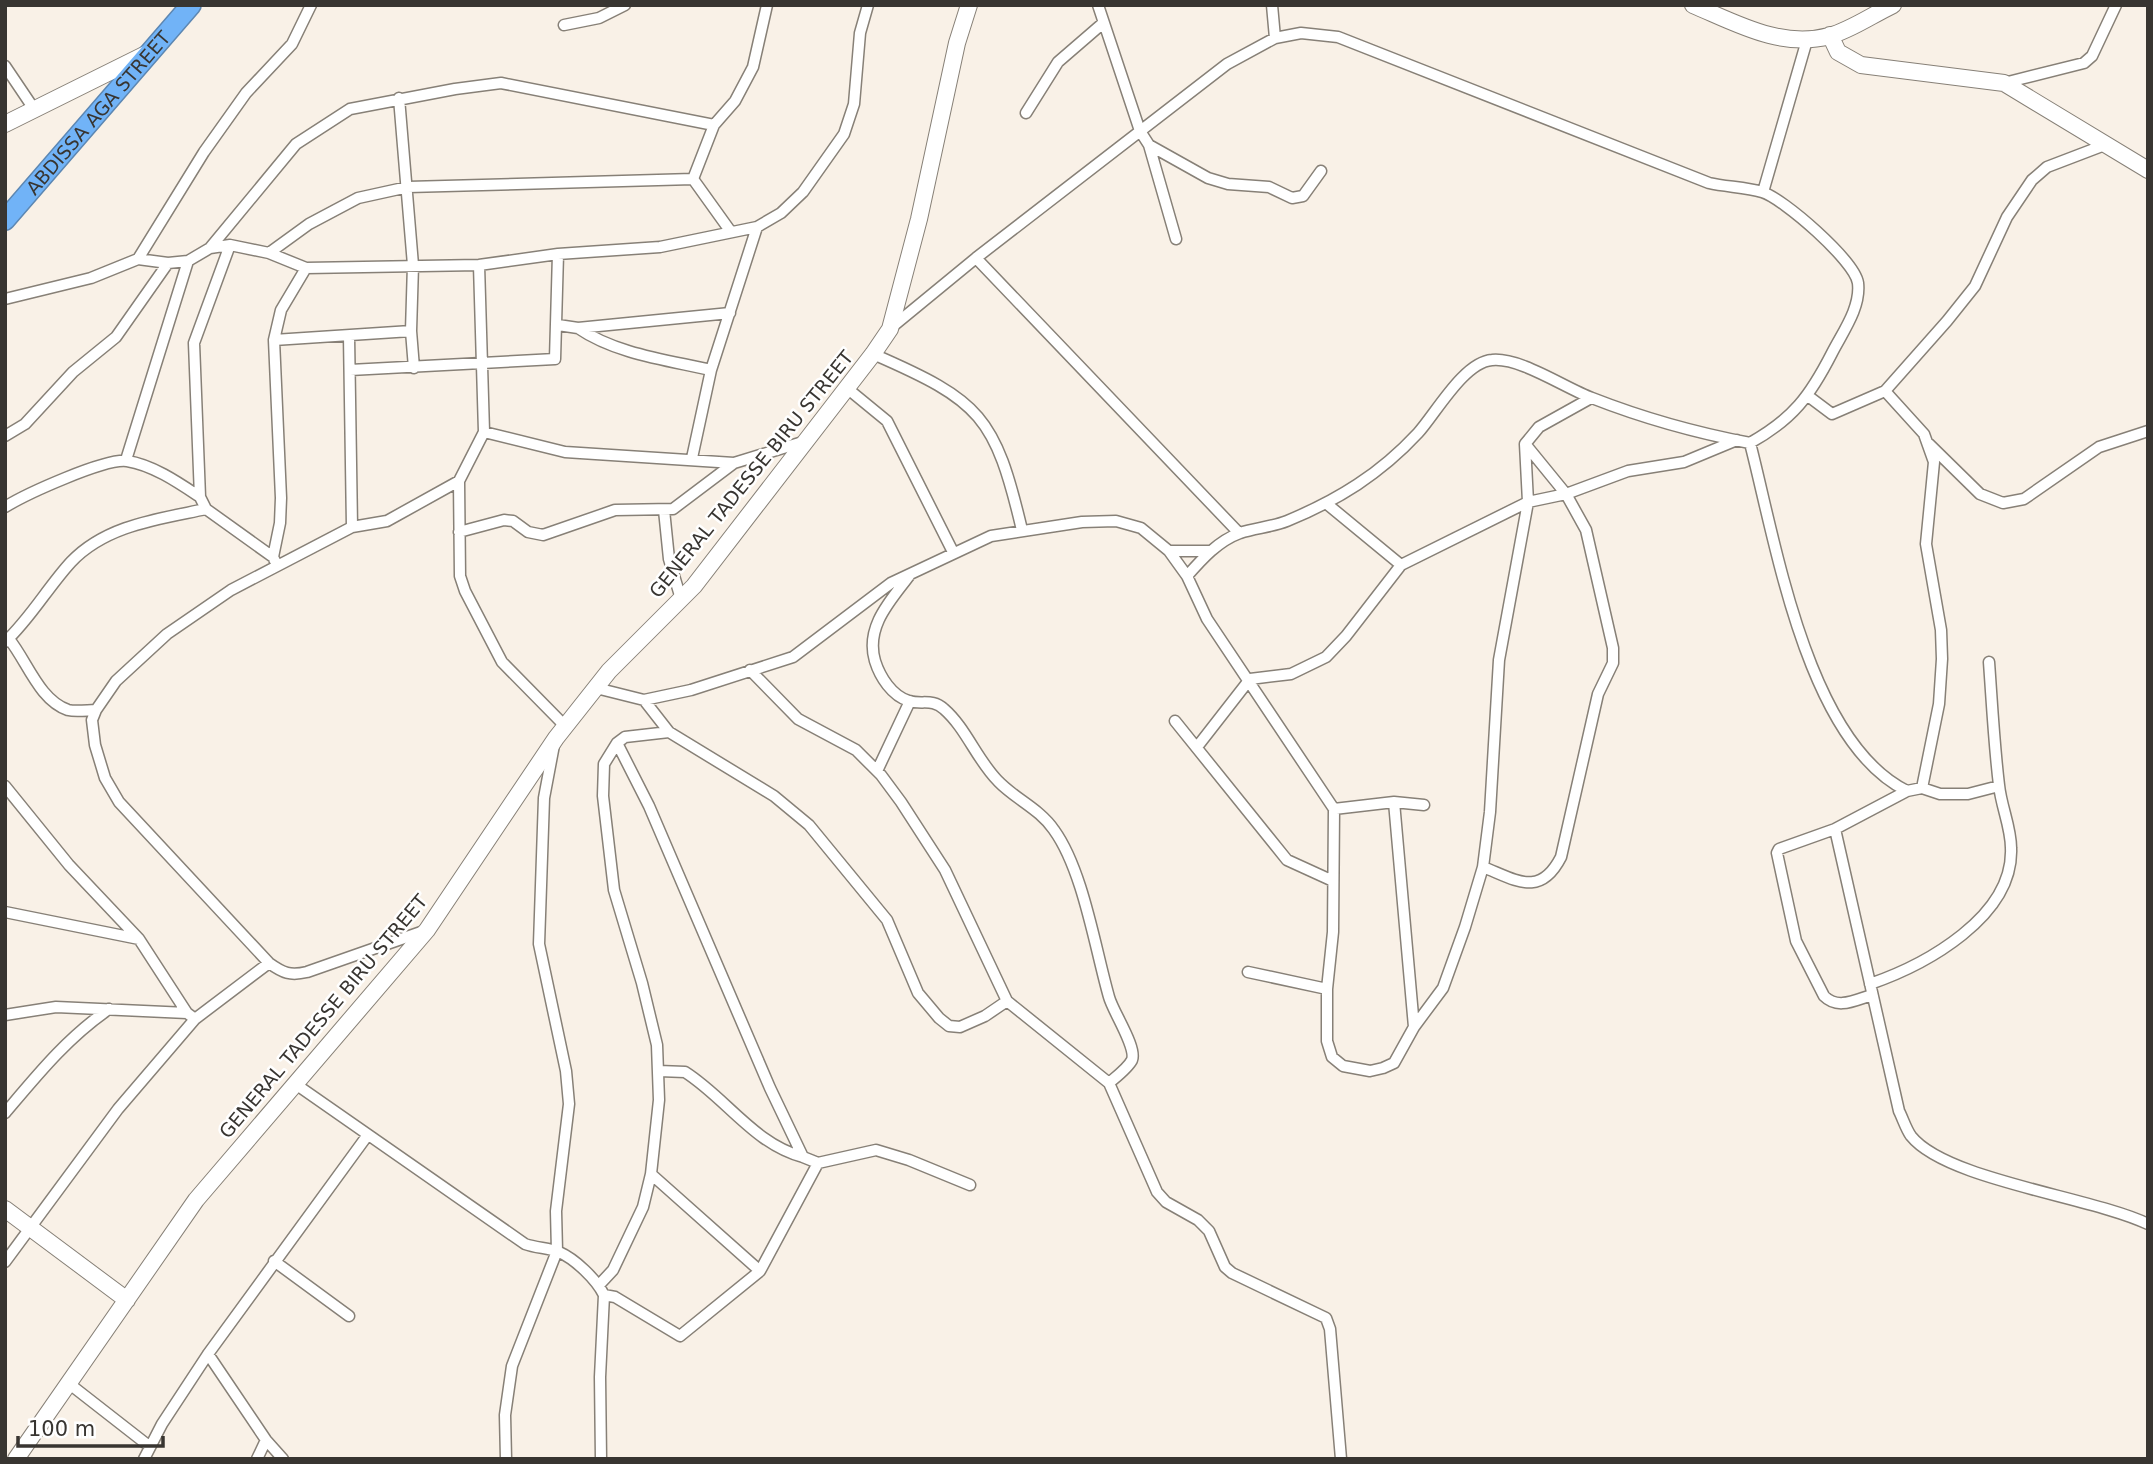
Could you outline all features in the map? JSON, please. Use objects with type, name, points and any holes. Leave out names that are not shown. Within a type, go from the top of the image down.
[{"type":"highway","name":"ABDISSA AGA STREET","points":[[5,220],[191,5]]},
{"type":"street","points":[[138,258],[204,152],[246,93],[292,44],[311,5]]},
{"type":"street","points":[[564,25],[599,18],[625,5]]},
{"type":"street","points":[[693,179],[714,125],[736,101],[753,67],[767,5]]},
{"type":"street","points":[[210,248],[230,245],[269,253],[306,268],[479,265],[558,254],[660,247],[757,227],[781,213],[803,192],[844,134],[854,104],[860,33],[868,5]]},
{"type":"street","name":"GENERAL TADESSE BIRU STREET","points":[[16,1459],[190,1208],[427,930],[560,732],[596,688],[681,599],[809,440],[873,355],[890,329],[919,219],[957,43],[969,5]]},
{"type":"street","points":[[1098,5],[1102,24],[1140,131],[1149,145],[1176,239]]},
{"type":"street","points":[[1272,5],[1275,38]]},
{"type":"street","points":[[1693,5],[1763,34],[1807,40],[1830,36],[1893,5]]},
{"type":"street","points":[[1830,36],[1838,52],[1861,65],[2004,83],[2084,63],[2092,56],[2116,5]]},
{"type":"street","points":[[1026,113],[1058,62],[1102,24]]},
{"type":"street","points":[[890,329],[976,258],[1227,64],[1275,38],[1301,33],[1338,37],[1709,183],[1763,192],[1790,209],[1822,239],[1849,267],[1858,282],[1854,310],[1808,396],[1785,421],[1751,443],[1685,428],[1591,398],[1522,367],[1492,360],[1473,368],[1387,465],[1327,503],[1284,522],[1239,533],[1210,551],[1187,576]]},
{"type":"street","points":[[1763,192],[1807,40]]},
{"type":"street","points":[[5,124],[146,54]]},
{"type":"street","points":[[5,66],[34,109]]},
{"type":"street","points":[[5,299],[91,278],[138,258],[168,262],[188,261],[210,248],[282,160],[313,131],[350,109],[399,98],[500,83],[714,125]]},
{"type":"street","points":[[2004,83],[2102,146],[2148,170]]},
{"type":"street","points":[[399,98],[413,265],[411,331],[414,368]]},
{"type":"street","points":[[1149,145],[1208,178],[1228,184],[1269,187],[1292,198],[1303,195],[1321,172]]},
{"type":"street","points":[[1808,396],[1832,414],[1885,391],[1975,286],[2007,217],[2032,180],[2047,167],[2102,146]]},
{"type":"street","points":[[269,253],[309,224],[358,198],[408,187],[693,179]]},
{"type":"street","points":[[693,179],[731,232]]},
{"type":"street","points":[[692,458],[711,370],[757,227]]},
{"type":"street","points":[[230,245],[194,343],[200,497],[206,509],[276,562]]},
{"type":"street","points":[[350,370],[483,365],[555,359],[558,254]]},
{"type":"street","points":[[976,258],[1239,533]]},
{"type":"street","points":[[126,460],[188,261]]},
{"type":"street","points":[[5,436],[25,424],[73,372],[116,337],[168,262]]},
{"type":"street","points":[[479,265],[484,432],[459,481],[460,576],[465,592],[496,652],[560,732],[544,798],[538,929],[542,972],[568,1091],[556,1211],[557,1251],[512,1366],[505,1415],[506,1459]]},
{"type":"street","points":[[276,562],[281,498],[274,340],[281,310],[306,268]]},
{"type":"street","points":[[558,325],[578,328],[730,313]]},
{"type":"street","points":[[578,328],[595,340],[711,370]]},
{"type":"street","points":[[274,340],[411,331]]},
{"type":"street","points":[[349,335],[352,527]]},
{"type":"street","points":[[873,355],[942,386],[982,421],[1005,465],[1022,530]]},
{"type":"street","points":[[848,388],[877,410],[892,428],[953,552]]},
{"type":"street","points":[[1885,391],[1929,444],[1986,498],[2003,503],[2024,499],[2099,447],[2148,431]]},
{"type":"street","points":[[596,688],[644,700],[691,690],[803,651],[835,623],[891,583],[991,536],[1082,522],[1116,521],[1141,528],[1169,551],[1187,576],[1200,608],[1334,808],[1333,932],[1327,1041],[1332,1057],[1343,1066],[1370,1071],[1394,1063],[1414,1027],[1443,988],[1483,867],[1490,812],[1499,660],[1528,502],[1525,444],[1539,426],[1591,398]]},
{"type":"street","points":[[484,432],[565,452],[692,458],[734,463]]},
{"type":"street","points":[[459,532],[504,520],[513,521],[528,532],[543,535],[615,510],[664,510],[681,505],[734,463],[809,440]]},
{"type":"street","points":[[1197,747],[1250,680],[1291,674],[1326,657],[1346,636],[1401,565],[1528,502],[1566,494],[1628,471],[1684,462],[1737,440]]},
{"type":"street","points":[[1751,443],[1785,582],[1815,676],[1844,730],[1865,758],[1884,777],[1907,792]]},
{"type":"street","points":[[1483,867],[1527,884],[1541,882],[1553,872],[1561,857],[1598,694],[1613,663],[1613,648],[1586,530],[1566,494],[1525,444]]},
{"type":"street","points":[[1922,788],[1940,704],[1942,659],[1939,618],[1926,544],[1934,462],[1929,444]]},
{"type":"street","points":[[5,507],[46,485],[126,460],[172,479],[200,497]]},
{"type":"street","points":[[427,930],[307,972],[288,975],[269,963],[120,802],[106,778],[95,745],[92,720],[117,681],[167,634],[230,590],[276,562],[352,527],[387,521],[459,481]]},
{"type":"street","points":[[1327,503],[1401,565]]},
{"type":"street","points":[[96,710],[69,710],[55,701],[40,688],[23,656],[7,641],[69,564],[99,540],[129,526],[206,509]]},
{"type":"street","points":[[664,510],[669,559],[681,599]]},
{"type":"street","points":[[1169,551],[1210,551]]},
{"type":"street","points":[[911,574],[883,610],[872,643],[876,662],[886,682],[896,694],[910,701],[925,701],[942,707],[995,778],[1044,818],[1061,840],[1074,872],[1111,1007],[1133,1051],[1132,1061],[1109,1083]]},
{"type":"street","points":[[1989,662],[1999,786],[2011,846],[2007,874],[1999,894],[1979,920],[1931,957],[1841,1005],[1830,1002],[1824,996],[1796,941],[1777,859],[1779,849],[1835,829],[1907,792],[1922,788],[1952,795],[1999,786]]},
{"type":"street","points":[[750,670],[798,719],[856,750],[877,771],[939,859],[1007,1001],[1109,1083],[1157,1192],[1166,1202],[1198,1220],[1209,1231],[1225,1267],[1232,1273],[1326,1318],[1330,1329],[1341,1459]]},
{"type":"street","points":[[644,700],[669,732],[775,796],[809,825],[887,920],[918,993],[939,1018],[949,1026],[960,1027],[985,1016],[1007,1001]]},
{"type":"street","points":[[877,771],[910,701]]},
{"type":"street","points":[[1175,722],[1287,860],[1333,881]]},
{"type":"street","points":[[601,1459],[602,1290],[633,1232],[651,1174],[659,1100],[659,1072],[650,1016],[611,871],[601,776],[604,764],[617,743],[625,737],[669,732]]},
{"type":"street","points":[[617,743],[649,806],[770,1088],[803,1157]]},
{"type":"street","points":[[5,786],[69,865],[139,939],[191,1016]]},
{"type":"street","points":[[1394,802],[1414,1027]]},
{"type":"street","points":[[1334,808],[1394,802],[1424,805]]},
{"type":"street","points":[[1835,829],[1899,1111],[1911,1136],[1937,1156],[1977,1172],[2148,1224]]},
{"type":"street","points":[[5,912],[139,939]]},
{"type":"street","points":[[5,1262],[191,1016],[269,963]]},
{"type":"street","points":[[1248,972],[1328,989]]},
{"type":"street","points":[[5,1015],[56,1007],[191,1016]]},
{"type":"street","points":[[5,1113],[69,1039],[109,1009]]},
{"type":"street","points":[[659,1072],[685,1072],[742,1122],[790,1153],[818,1163],[876,1150],[971,1185]]},
{"type":"street","points":[[294,1083],[525,1244],[539,1250],[557,1251],[602,1290],[680,1336],[760,1271],[818,1163]]},
{"type":"street","points":[[67,1382],[147,1455],[208,1354],[367,1136]]},
{"type":"street","points":[[651,1174],[760,1271]]},
{"type":"street","points":[[5,1209],[127,1300]]},
{"type":"street","points":[[274,1261],[349,1316]]},
{"type":"street","points":[[208,1354],[266,1440],[283,1459]]},
{"type":"street","points":[[257,1459],[266,1440]]}]
